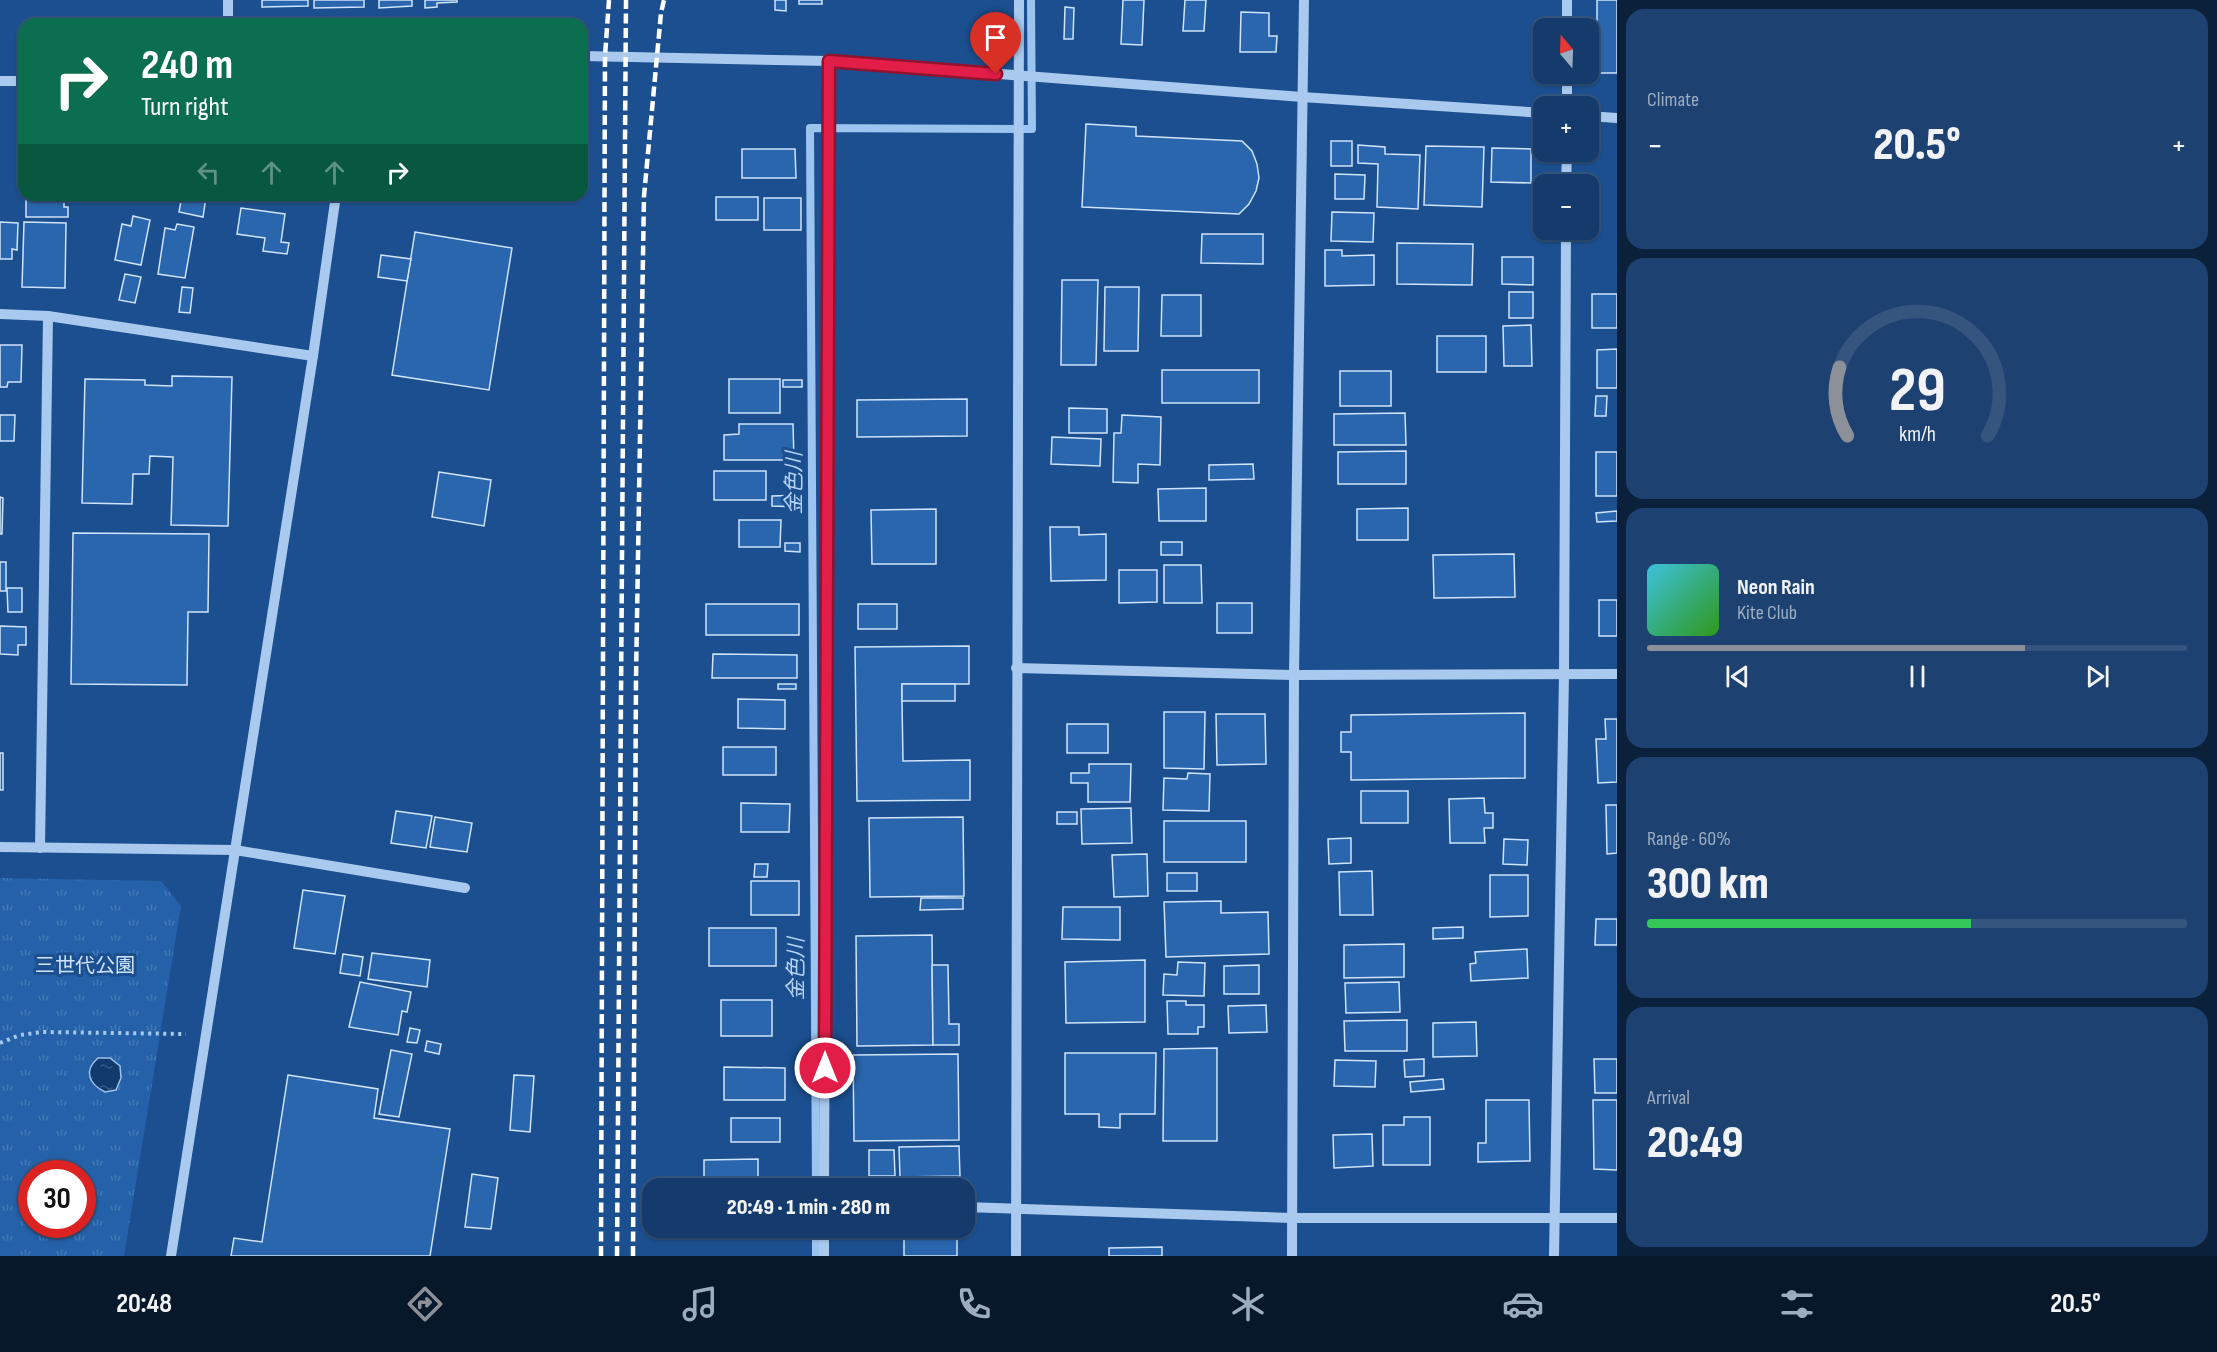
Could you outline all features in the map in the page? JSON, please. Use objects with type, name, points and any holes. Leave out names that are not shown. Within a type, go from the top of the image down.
[{"type":"street","points":[[228,0],[228,18]]},
{"type":"street","points":[[1016,1256],[1019,0]]},
{"type":"street","points":[[1292,1256],[1294,675],[1304,0]]},
{"type":"street","points":[[1567,0],[1567,18]]},
{"type":"street","points":[[588,56],[829,61],[1533,112]]},
{"type":"street","points":[[824,1178],[829,61]]},
{"type":"street","points":[[0,81],[18,81]]},
{"type":"street","points":[[1599,117],[1617,118]]},
{"type":"street","points":[[171,1256],[313,356],[335,201]]},
{"type":"street","points":[[1554,1256],[1564,674],[1566,240]]},
{"type":"street","points":[[0,314],[48,316],[313,356]]},
{"type":"street","points":[[40,848],[48,316]]},
{"type":"street","points":[[1016,668],[1294,675],[1617,674]]},
{"type":"street","points":[[0,847],[234,850],[465,888]]},
{"type":"street","points":[[975,1208],[1292,1218],[1617,1218]]},
{"type":"street","points":[[824,1238],[824,1256]]},
{"type":"path","points":[[0,1044],[20,1035],[42,1032],[206,1035]]},
{"type":"green space","name":"三世代公園","points":[[0,878],[161,881],[181,906],[124,1256],[0,1256]]},
{"type":"water","points":[[98,1058],[110,1058],[120,1066],[121,1078],[116,1090],[105,1092],[92,1081],[89,1072]]},
{"type":"building","points":[[262,0],[308,0],[308,6],[262,7]]},
{"type":"building","points":[[314,0],[364,0],[364,7],[314,8]]},
{"type":"building","points":[[379,0],[412,0],[412,6],[379,8]]},
{"type":"building","points":[[425,0],[457,0],[457,2],[437,3],[437,7],[425,8]]},
{"type":"building","points":[[775,0],[786,0],[786,11],[775,10]]},
{"type":"building","points":[[799,0],[822,0],[822,4],[799,4]]},
{"type":"building","points":[[1123,0],[1144,0],[1142,45],[1121,44]]},
{"type":"building","points":[[1185,0],[1206,0],[1204,31],[1183,31]]},
{"type":"building","points":[[1597,0],[1617,0],[1617,73],[1599,73],[1599,18],[1597,18]]},
{"type":"building","points":[[1065,7],[1074,8],[1073,39],[1064,39]]},
{"type":"building","points":[[1241,12],[1269,13],[1269,36],[1277,36],[1276,52],[1240,52]]},
{"type":"building","points":[[1086,124],[1136,127],[1136,136],[1242,141],[1252,151],[1257,164],[1259,178],[1256,191],[1249,204],[1239,214],[1082,207]]},
{"type":"building","points":[[1331,141],[1352,141],[1352,166],[1331,166]]},
{"type":"building","points":[[1358,145],[1385,147],[1385,154],[1420,155],[1418,209],[1377,207],[1378,164],[1358,163]]},
{"type":"building","points":[[1426,146],[1484,147],[1482,207],[1424,205]]},
{"type":"building","points":[[1492,148],[1531,149],[1531,183],[1491,182]]},
{"type":"building","points":[[742,149],[795,149],[796,178],[742,178]]},
{"type":"building","points":[[1335,174],[1365,175],[1364,199],[1335,199]]},
{"type":"building","points":[[716,197],[758,197],[758,220],[716,220]]},
{"type":"building","points":[[764,198],[801,198],[801,230],[764,230]]},
{"type":"building","points":[[26,201],[64,201],[64,207],[68,207],[68,217],[26,217]]},
{"type":"building","points":[[181,201],[205,201],[203,217],[179,212]]},
{"type":"building","points":[[241,208],[285,214],[281,242],[289,243],[287,254],[263,251],[265,238],[237,234]]},
{"type":"building","points":[[1332,212],[1374,213],[1373,242],[1331,241]]},
{"type":"building","points":[[133,216],[150,220],[141,265],[115,260],[122,224],[131,226]]},
{"type":"building","points":[[0,222],[18,223],[17,250],[12,249],[12,259],[0,259]]},
{"type":"building","points":[[24,222],[66,223],[65,288],[22,287]]},
{"type":"building","points":[[177,224],[194,227],[185,278],[158,274],[165,228],[175,230]]},
{"type":"building","points":[[415,232],[512,248],[489,390],[392,375]]},
{"type":"building","points":[[1202,234],[1263,234],[1263,264],[1201,263]]},
{"type":"building","points":[[1397,243],[1473,244],[1472,285],[1397,284]]},
{"type":"building","points":[[1325,250],[1342,250],[1342,256],[1374,255],[1374,285],[1325,286]]},
{"type":"building","points":[[381,255],[411,259],[407,281],[378,277]]},
{"type":"building","points":[[1502,257],[1533,257],[1533,285],[1502,284]]},
{"type":"building","points":[[125,274],[141,277],[135,303],[119,300]]},
{"type":"building","points":[[1062,280],[1098,280],[1096,365],[1061,365]]},
{"type":"building","points":[[182,287],[193,288],[190,313],[179,312]]},
{"type":"building","points":[[1105,287],[1139,287],[1138,351],[1104,351]]},
{"type":"building","points":[[1509,292],[1533,292],[1533,318],[1509,318]]},
{"type":"building","points":[[1592,294],[1617,294],[1617,328],[1592,328]]},
{"type":"building","points":[[1162,295],[1201,295],[1201,336],[1161,336]]},
{"type":"building","points":[[1531,325],[1532,366],[1504,366],[1503,326]]},
{"type":"building","points":[[1437,336],[1486,336],[1486,372],[1437,372]]},
{"type":"building","points":[[0,345],[22,345],[21,382],[8,382],[7,387],[0,387]]},
{"type":"building","points":[[1617,349],[1617,388],[1597,388],[1597,350]]},
{"type":"building","points":[[1162,370],[1259,370],[1259,403],[1162,403]]},
{"type":"building","points":[[1340,371],[1391,371],[1391,406],[1340,406]]},
{"type":"building","points":[[172,376],[232,377],[228,526],[171,525],[173,457],[150,456],[149,474],[133,474],[132,504],[82,503],[85,379],[145,380],[145,385],[172,386]]},
{"type":"building","points":[[729,379],[780,379],[780,413],[729,413]]},
{"type":"building","points":[[783,380],[802,380],[802,387],[783,387]]},
{"type":"building","points":[[1596,396],[1607,396],[1606,416],[1595,416]]},
{"type":"building","points":[[967,399],[967,436],[857,437],[857,400]]},
{"type":"building","points":[[1069,408],[1107,409],[1107,433],[1069,433]]},
{"type":"building","points":[[1405,413],[1406,445],[1334,445],[1334,414]]},
{"type":"building","points":[[0,415],[15,415],[14,441],[0,441]]},
{"type":"building","points":[[1122,415],[1161,417],[1160,465],[1138,464],[1138,483],[1113,482],[1114,433],[1121,433]]},
{"type":"building","points":[[739,424],[793,424],[794,460],[724,460],[724,435],[739,434]]},
{"type":"building","points":[[1052,437],[1101,439],[1100,466],[1051,464]]},
{"type":"building","points":[[1406,451],[1406,484],[1338,484],[1338,452]]},
{"type":"building","points":[[1596,452],[1617,452],[1617,496],[1596,496]]},
{"type":"building","points":[[1253,464],[1254,479],[1209,480],[1209,465]]},
{"type":"building","points":[[714,471],[766,471],[766,500],[714,500]]},
{"type":"building","points":[[439,472],[491,480],[484,526],[432,517]]},
{"type":"building","points":[[1206,488],[1206,521],[1159,521],[1158,489]]},
{"type":"building","points":[[803,495],[802,507],[772,506],[772,496]]},
{"type":"building","points":[[0,497],[3,498],[2,534],[0,534]]},
{"type":"building","points":[[1408,508],[1408,540],[1357,540],[1357,509]]},
{"type":"building","points":[[936,509],[936,564],[872,564],[871,510]]},
{"type":"building","points":[[1617,511],[1617,521],[1597,522],[1596,513]]},
{"type":"building","points":[[739,520],[781,520],[780,547],[739,547]]},
{"type":"building","points":[[1050,527],[1079,527],[1079,535],[1106,534],[1106,580],[1051,581]]},
{"type":"building","points":[[73,533],[209,534],[208,612],[188,612],[187,685],[71,684]]},
{"type":"building","points":[[1161,542],[1182,542],[1182,555],[1161,555]]},
{"type":"building","points":[[785,543],[800,543],[800,552],[785,551]]},
{"type":"building","points":[[1514,554],[1515,597],[1434,598],[1433,555]]},
{"type":"building","points":[[0,562],[6,562],[6,591],[0,591]]},
{"type":"building","points":[[1164,565],[1201,565],[1202,603],[1164,603]]},
{"type":"building","points":[[1119,570],[1157,570],[1157,602],[1119,603]]},
{"type":"building","points":[[7,588],[22,588],[22,612],[8,612]]},
{"type":"building","points":[[1599,600],[1617,600],[1617,636],[1599,636]]},
{"type":"building","points":[[1217,603],[1252,603],[1252,633],[1217,633]]},
{"type":"building","points":[[706,604],[799,604],[799,635],[706,635]]},
{"type":"building","points":[[858,604],[897,604],[897,629],[858,629]]},
{"type":"building","points":[[0,626],[26,627],[26,645],[18,645],[18,655],[0,654]]},
{"type":"building","points":[[969,646],[969,684],[902,684],[902,701],[903,761],[970,760],[970,800],[857,801],[855,647]]},
{"type":"building","points":[[713,654],[797,655],[797,678],[712,678]]},
{"type":"building","points":[[778,684],[796,684],[796,689],[778,689]]},
{"type":"building","points":[[902,684],[955,684],[955,701],[902,701]]},
{"type":"building","points":[[738,699],[785,700],[785,729],[738,728]]},
{"type":"building","points":[[1164,712],[1205,712],[1204,769],[1164,768]]},
{"type":"building","points":[[1525,713],[1525,778],[1351,780],[1351,752],[1341,752],[1341,732],[1351,732],[1351,715]]},
{"type":"building","points":[[1216,714],[1265,714],[1266,764],[1217,765]]},
{"type":"building","points":[[1605,719],[1617,719],[1617,782],[1598,783],[1596,739],[1606,739]]},
{"type":"building","points":[[1067,724],[1108,724],[1108,753],[1067,753]]},
{"type":"building","points":[[723,747],[776,747],[776,775],[723,775]]},
{"type":"building","points":[[0,753],[3,753],[3,790],[0,790]]},
{"type":"building","points":[[1089,764],[1131,764],[1130,802],[1088,802],[1088,783],[1071,783],[1071,773],[1089,773]]},
{"type":"building","points":[[1188,773],[1210,774],[1209,811],[1163,810],[1164,778],[1187,779]]},
{"type":"building","points":[[1361,791],[1408,791],[1408,823],[1361,823]]},
{"type":"building","points":[[1484,798],[1485,813],[1493,813],[1493,828],[1484,828],[1485,843],[1450,843],[1449,799]]},
{"type":"building","points":[[741,803],[790,804],[789,832],[741,832]]},
{"type":"building","points":[[1606,805],[1617,805],[1617,853],[1607,854]]},
{"type":"building","points":[[1131,808],[1132,843],[1082,844],[1081,809]]},
{"type":"building","points":[[396,811],[432,816],[426,848],[391,843]]},
{"type":"building","points":[[1057,812],[1077,812],[1077,824],[1057,824]]},
{"type":"building","points":[[435,817],[472,823],[467,852],[430,847]]},
{"type":"building","points":[[963,817],[964,896],[870,897],[869,818]]},
{"type":"building","points":[[1164,821],[1246,821],[1246,862],[1164,862]]},
{"type":"building","points":[[1351,838],[1351,863],[1329,864],[1328,839]]},
{"type":"building","points":[[1504,839],[1528,840],[1527,865],[1503,864]]},
{"type":"building","points":[[1147,854],[1148,896],[1114,897],[1112,855]]},
{"type":"building","points":[[755,864],[768,864],[767,877],[754,877]]},
{"type":"building","points":[[1372,871],[1373,915],[1340,915],[1339,872]]},
{"type":"building","points":[[1167,873],[1197,873],[1197,891],[1167,891]]},
{"type":"building","points":[[1490,875],[1528,875],[1528,916],[1490,917]]},
{"type":"building","points":[[751,881],[799,881],[799,915],[751,915]]},
{"type":"building","points":[[303,890],[345,896],[335,954],[294,948]]},
{"type":"building","points":[[921,898],[963,898],[963,909],[920,910]]},
{"type":"building","points":[[1221,901],[1221,913],[1268,912],[1269,954],[1166,957],[1164,902]]},
{"type":"building","points":[[1063,907],[1120,907],[1120,940],[1062,939]]},
{"type":"building","points":[[1596,919],[1617,919],[1617,945],[1595,945]]},
{"type":"building","points":[[1463,927],[1463,938],[1433,939],[1433,928]]},
{"type":"building","points":[[709,928],[776,928],[776,966],[709,966]]},
{"type":"building","points":[[932,935],[933,1045],[857,1046],[856,936]]},
{"type":"building","points":[[1404,944],[1404,977],[1344,978],[1344,945]]},
{"type":"building","points":[[1527,949],[1528,978],[1471,981],[1470,964],[1476,963],[1475,952]]},
{"type":"building","points":[[372,953],[430,960],[427,987],[368,979]]},
{"type":"building","points":[[343,954],[363,957],[360,976],[340,973]]},
{"type":"building","points":[[1145,960],[1145,1022],[1066,1023],[1065,962]]},
{"type":"building","points":[[1178,962],[1205,963],[1204,996],[1163,995],[1164,974],[1177,975]]},
{"type":"building","points":[[932,965],[948,965],[949,1024],[959,1024],[959,1045],[933,1045]]},
{"type":"building","points":[[1259,965],[1259,994],[1224,994],[1224,966]]},
{"type":"building","points":[[360,982],[411,992],[407,1012],[402,1011],[398,1035],[349,1027]]},
{"type":"building","points":[[1399,982],[1400,1012],[1346,1013],[1345,983]]},
{"type":"building","points":[[721,1000],[772,1000],[772,1036],[721,1036]]},
{"type":"building","points":[[1167,1001],[1186,1001],[1186,1005],[1204,1005],[1204,1027],[1198,1027],[1198,1034],[1168,1034]]},
{"type":"building","points":[[1266,1005],[1267,1032],[1229,1033],[1228,1006]]},
{"type":"building","points":[[1407,1020],[1407,1051],[1345,1051],[1344,1021]]},
{"type":"building","points":[[1476,1022],[1477,1056],[1433,1057],[1433,1023]]},
{"type":"building","points":[[410,1028],[420,1030],[417,1043],[407,1042]]},
{"type":"building","points":[[427,1041],[441,1044],[439,1054],[425,1051]]},
{"type":"building","points":[[1217,1048],[1217,1141],[1163,1141],[1164,1049]]},
{"type":"building","points":[[391,1050],[412,1054],[399,1117],[379,1114]]},
{"type":"building","points":[[1065,1053],[1156,1053],[1155,1114],[1120,1114],[1120,1128],[1099,1127],[1099,1114],[1065,1114]]},
{"type":"building","points":[[958,1054],[959,1140],[854,1141],[853,1055]]},
{"type":"building","points":[[1424,1059],[1424,1076],[1405,1077],[1404,1060]]},
{"type":"building","points":[[1594,1059],[1617,1059],[1617,1093],[1595,1093]]},
{"type":"building","points":[[1335,1060],[1376,1061],[1375,1087],[1334,1086]]},
{"type":"building","points":[[724,1067],[785,1068],[785,1100],[724,1100]]},
{"type":"building","points":[[288,1075],[378,1089],[374,1118],[450,1129],[430,1256],[231,1256],[234,1238],[262,1242]]},
{"type":"building","points":[[514,1075],[534,1076],[530,1132],[510,1130]]},
{"type":"building","points":[[1443,1079],[1444,1089],[1411,1092],[1410,1082]]},
{"type":"building","points":[[1486,1100],[1529,1100],[1530,1161],[1478,1162],[1478,1143],[1486,1143]]},
{"type":"building","points":[[1593,1100],[1617,1100],[1617,1170],[1594,1169]]},
{"type":"building","points":[[1404,1117],[1430,1117],[1430,1165],[1383,1165],[1383,1125],[1404,1125]]},
{"type":"building","points":[[731,1118],[780,1118],[780,1142],[731,1142]]},
{"type":"building","points":[[1372,1134],[1373,1166],[1334,1168],[1333,1135]]},
{"type":"building","points":[[959,1146],[960,1176],[900,1177],[899,1147]]},
{"type":"building","points":[[869,1150],[894,1150],[895,1176],[869,1176]]},
{"type":"building","points":[[758,1159],[758,1178],[704,1178],[704,1160]]},
{"type":"building","points":[[472,1174],[498,1178],[491,1229],[465,1227]]},
{"type":"building","points":[[904,1238],[957,1238],[957,1256],[904,1256]]},
{"type":"building","points":[[1162,1247],[1162,1256],[1109,1256],[1109,1248]]},
{"type":"waterway","name":"金色川","points":[[816,1178],[810,128],[1032,129],[1031,0]]},
{"type":"waterway","name":"金色川","points":[[816,1238],[816,1256]]},
{"type":"railway","points":[[601,1256],[605,56],[609,0]]},
{"type":"railway","points":[[617,1256],[626,0]]},
{"type":"railway","points":[[633,1256],[636,678],[644,196],[664,0]]},
{"type":"route","points":[[825,1068],[829,61],[996,74]]}]
